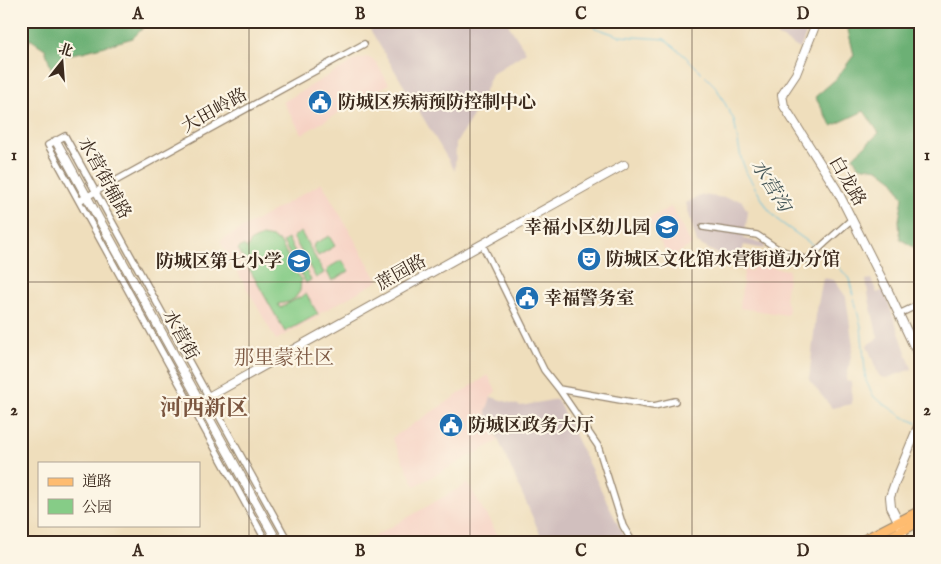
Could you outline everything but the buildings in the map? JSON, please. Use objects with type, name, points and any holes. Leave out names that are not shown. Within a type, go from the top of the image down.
[{"type":"main road","points":[[879,543],[920,511]]},
{"type":"main road","points":[[858,543],[901,526],[920,521]]},
{"type":"street","name":"白龙路","points":[[818,21],[796,74],[782,95],[784,106],[837,190],[920,359]]},
{"type":"street","name":"大田岭路","points":[[79,202],[364,44]]},
{"type":"street","name":"水营街辅路","points":[[268,543],[48,145],[65,136],[289,543]]},
{"type":"street","name":"水营街","points":[[56,141],[278,543]]},
{"type":"street","name":"蔗园路","points":[[192,406],[624,164]]},
{"type":"street","points":[[703,227],[757,235],[778,249],[808,260],[852,219]]},
{"type":"street","points":[[482,244],[544,370],[598,446],[623,526],[633,543]]},
{"type":"street","points":[[899,314],[920,304]]},
{"type":"street","points":[[559,389],[654,406],[675,400]]},
{"type":"street","points":[[907,542],[891,507],[890,496],[920,422]]},
{"type":"shaded area","points":[[365,21],[508,21],[509,26],[526,52],[492,74],[477,109],[456,143],[455,171]]},
{"type":"shaded area","points":[[757,21],[811,21],[800,49]]},
{"type":"shaded area","name":"防城区疾病预防控制中心","points":[[367,57],[376,62],[389,84],[302,134],[283,102],[355,60]]},
{"type":"shaded area","name":"防城区第七小学","points":[[322,183],[378,281],[276,340],[220,241]]},
{"type":"shaded area","points":[[702,195],[741,200],[748,212],[744,239],[765,243],[764,249],[744,245],[742,252],[731,261],[697,243],[686,203]]},
{"type":"shaded area","name":"幸福小区幼儿园","points":[[671,207],[692,245],[669,258],[648,219]]},
{"type":"shaded area","points":[[753,265],[789,270],[785,299],[789,310],[787,315],[740,308],[744,270],[752,271]]},
{"type":"shaded area","points":[[823,278],[834,280],[846,297],[853,346],[846,381],[851,382],[852,404],[832,408],[809,380],[816,315]]},
{"type":"shaded area","points":[[871,279],[877,293],[884,290],[912,369],[887,378],[881,377],[878,374],[867,345],[878,338],[866,280]]},
{"type":"shaded area","name":"防城区政务大厅","points":[[488,375],[496,391],[491,397],[486,413],[498,441],[415,486],[392,438]]},
{"type":"shaded area","points":[[491,397],[521,406],[557,399],[627,543],[544,543],[486,412]]},
{"type":"shaded area","points":[[468,483],[498,536],[483,543],[363,543]]},
{"type":"green space","points":[[21,21],[143,21],[143,28],[133,38],[65,55],[52,71],[45,49],[30,39],[21,64]]},
{"type":"green space","points":[[852,21],[920,21],[920,246],[915,248],[900,239],[899,220],[903,198],[894,181],[878,169],[858,166],[853,157],[879,133],[864,111],[832,126],[815,97],[836,79],[854,55],[848,30]]},
{"type":"green space","points":[[301,232],[324,273],[316,278],[293,237]]},
{"type":"green space","points":[[262,236],[273,238],[280,242],[301,280],[300,291],[295,298],[289,302],[278,304],[280,308],[306,294],[318,314],[285,332],[238,249],[244,245],[247,249],[251,241]]},
{"type":"green space","points":[[329,236],[335,246],[318,256],[313,248],[314,244]]},
{"type":"green space","points":[[288,239],[311,280],[306,283],[283,242]]},
{"type":"green space","points":[[342,260],[349,271],[332,281],[327,272],[328,268]]},
{"type":"waterway","name":"水营沟","points":[[584,21],[596,28],[619,36],[665,39],[687,58],[716,87],[734,120],[741,158],[747,174],[768,209],[780,222],[817,248]]},
{"type":"waterway","name":"水营沟","points":[[820,250],[849,279],[861,326],[866,381],[874,397],[903,417],[917,423]]},
{"type":"place","name":"防城区疾病预防控制中心","points":[[320,102]]},
{"type":"place","name":"幸福小区幼儿园","points":[[667,227]]},
{"type":"place","name":"防城区文化馆水营街道办分馆","points":[[589,259]]},
{"type":"place","name":"防城区第七小学","points":[[299,261]]},
{"type":"place","name":"幸福警务室","points":[[527,298]]},
{"type":"place","name":"防城区政务大厅","points":[[451,425]]},
{"type":"district","name":"那里蒙社区","points":[[284,357]]},
{"type":"district","name":"河西新区","points":[[204,407]]}]
